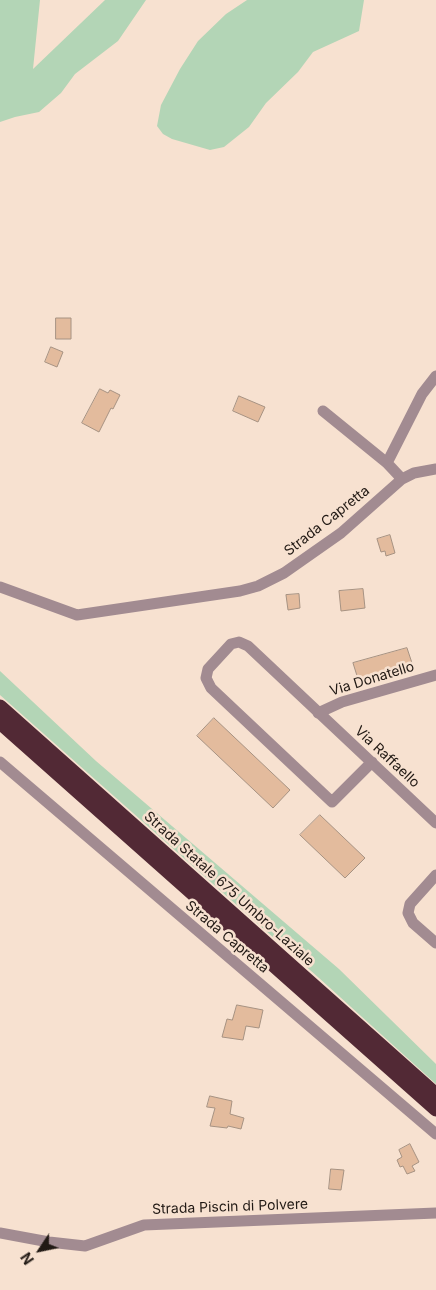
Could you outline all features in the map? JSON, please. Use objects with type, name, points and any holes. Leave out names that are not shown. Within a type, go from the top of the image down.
[{"type":"highway","name":"Strada Statale 675 Umbro-Laziale","points":[[0,707],[436,1095]]},
{"type":"highway","name":"Strada Statale 675 Umbro-Laziale","points":[[0,722],[436,1109]]},
{"type":"street","points":[[387,464],[422,394],[436,376]]},
{"type":"street","points":[[323,411],[387,464],[402,479]]},
{"type":"street","name":"Strada Capretta","points":[[0,587],[77,616],[226,594],[258,586],[284,573],[341,533],[402,479],[414,473],[436,469]]},
{"type":"street","name":"Via Raffaello","points":[[372,762],[332,802],[211,688],[206,678],[208,669],[231,644],[239,642],[248,646],[318,713],[372,762],[436,823]]},
{"type":"street","name":"Via Donatello","points":[[318,713],[342,702],[436,675]]},
{"type":"street","name":"Strada Capretta","points":[[0,762],[436,1134]]},
{"type":"street","points":[[436,875],[410,904],[408,913],[413,923],[436,943]]},
{"type":"street","name":"Strada Piscin di Polvere","points":[[0,1233],[85,1246],[144,1225],[436,1213]]},
{"type":"green space","points":[[0,0],[40,0],[33,69],[105,0],[146,0],[118,41],[75,74],[61,93],[39,112],[0,122]]},
{"type":"green space","points":[[247,0],[364,0],[359,31],[313,52],[298,72],[266,103],[249,127],[224,147],[210,150],[172,139],[163,134],[157,126],[161,105],[180,69],[198,41],[226,14]]},
{"type":"green space","points":[[0,671],[96,761],[339,969],[436,1064],[436,1084],[0,695]]},
{"type":"building","points":[[56,318],[71,318],[71,339],[56,339]]},
{"type":"building","points":[[51,347],[63,352],[57,367],[45,362]]},
{"type":"building","points":[[100,389],[108,393],[110,390],[120,395],[99,432],[82,423]]},
{"type":"building","points":[[239,396],[265,407],[258,422],[233,411]]},
{"type":"building","points":[[390,535],[395,553],[386,556],[385,551],[381,552],[377,539]]},
{"type":"building","points":[[363,589],[365,608],[341,611],[339,591]]},
{"type":"building","points":[[299,594],[300,608],[288,610],[286,595]]},
{"type":"building","points":[[407,648],[412,663],[358,679],[353,663]]},
{"type":"building","points":[[214,718],[290,790],[273,808],[197,736]]},
{"type":"building","points":[[320,815],[365,858],[345,878],[300,835]]},
{"type":"building","points":[[237,1005],[263,1010],[259,1028],[246,1026],[243,1040],[222,1037],[227,1019],[232,1020]]},
{"type":"building","points":[[210,1096],[232,1101],[230,1114],[244,1118],[241,1129],[228,1126],[227,1128],[210,1126],[215,1108],[207,1107]]},
{"type":"building","points":[[410,1144],[419,1162],[412,1166],[415,1171],[407,1174],[403,1166],[400,1167],[397,1160],[402,1157],[399,1150]]},
{"type":"building","points":[[331,1169],[344,1170],[341,1190],[329,1189]]}]
